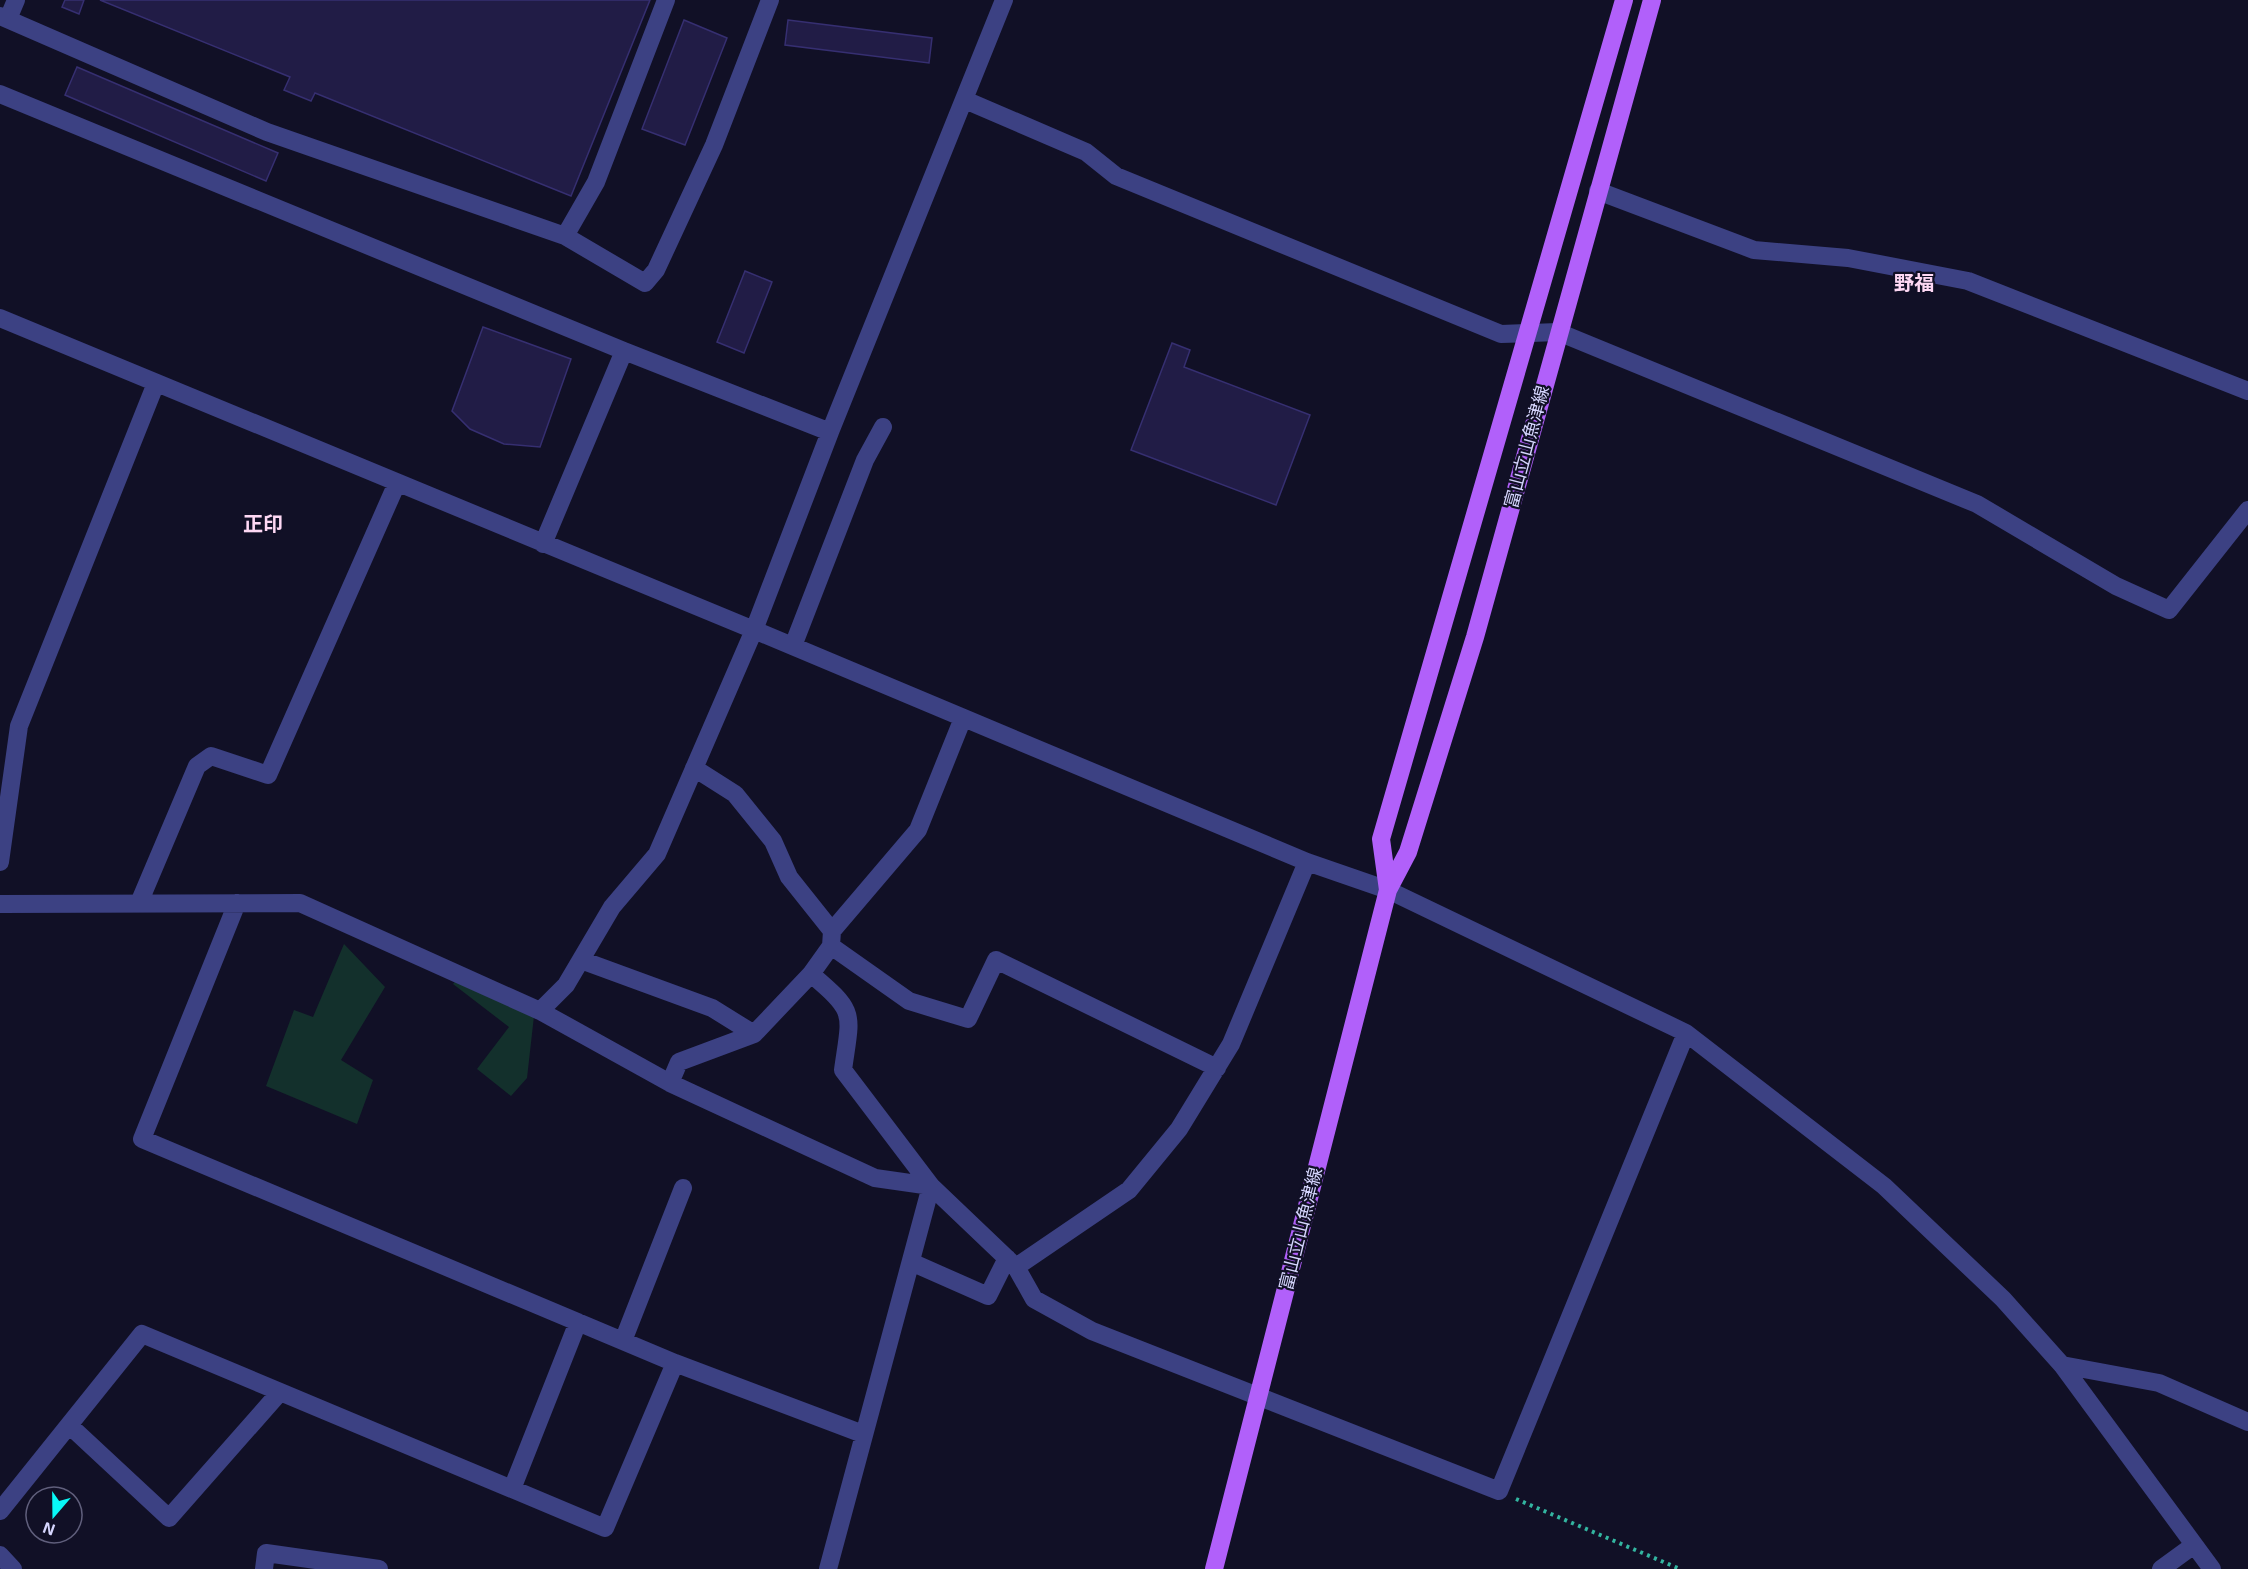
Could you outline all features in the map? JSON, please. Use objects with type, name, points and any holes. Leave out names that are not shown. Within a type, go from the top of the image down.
[{"type":"main road","name":"富山立山魚津線","points":[[1388,890],[1381,839],[1624,0]]},
{"type":"main road","name":"富山立山魚津線","points":[[1214,1569],[1388,890],[1408,852],[1475,638],[1558,332],[1652,0]]},
{"type":"street","points":[[16,0],[4,17],[267,132],[565,236],[645,283],[656,270],[714,145],[770,0]]},
{"type":"street","points":[[565,236],[596,182],[666,0]]},
{"type":"street","points":[[540,1011],[566,985],[612,907],[657,854],[754,630],[830,432],[1004,0]]},
{"type":"street","points":[[0,94],[624,351],[830,432]]},
{"type":"street","points":[[965,100],[1086,152],[1116,176],[1501,334],[1558,332],[1977,504],[2116,586],[2169,610],[2248,510]]},
{"type":"street","points":[[1598,191],[1755,250],[1848,258],[1968,281],[2248,391]]},
{"type":"street","points":[[0,318],[793,646],[1307,862],[1388,890],[1686,1033],[1884,1186],[2003,1299],[2062,1365],[2212,1569]]},
{"type":"street","points":[[543,544],[624,351]]},
{"type":"street","points":[[0,862],[19,726],[156,383]]},
{"type":"street","points":[[793,646],[865,460],[883,427]]},
{"type":"street","points":[[139,903],[197,766],[211,756],[268,775],[397,483]]},
{"type":"street","points":[[670,1083],[679,1062],[754,1034],[811,974],[832,939],[918,830],[963,718]]},
{"type":"street","points":[[694,768],[735,794],[773,841],[789,877],[832,939],[909,1001],[968,1019],[996,960],[1217,1068]]},
{"type":"street","points":[[911,1262],[988,1296],[1012,1262],[1129,1190],[1179,1129],[1231,1044],[1307,862]]},
{"type":"street","points":[[237,903],[142,1139],[675,1363],[863,1434]]},
{"type":"street","points":[[0,904],[300,903],[540,1011],[670,1083],[875,1178],[931,1186]]},
{"type":"street","points":[[581,960],[712,1008],[754,1034]]},
{"type":"street","points":[[811,974],[841,1000],[850,1019],[843,1070],[931,1186],[1012,1262],[1034,1299],[1092,1331],[1499,1491],[1686,1033]]},
{"type":"street","points":[[828,1569],[931,1186]]},
{"type":"street","points":[[623,1341],[683,1188]]},
{"type":"street","points":[[512,1489],[578,1322]]},
{"type":"street","points":[[0,1511],[142,1334],[605,1528],[675,1363]]},
{"type":"street","points":[[2062,1365],[2159,1383],[2248,1422]]},
{"type":"street","points":[[69,1425],[169,1518],[280,1392]]},
{"type":"street","points":[[2161,1569],[2194,1545]]},
{"type":"street","points":[[264,1569],[266,1553],[379,1569]]},
{"type":"street","points":[[0,1555],[13,1569]]},
{"type":"path","points":[[1499,1491],[1680,1569]]},
{"type":"green space","points":[[344,944],[385,987],[341,1060],[373,1080],[357,1124],[266,1086],[294,1010],[313,1017]]},
{"type":"green space","points":[[457,979],[534,1016],[527,1078],[511,1096],[477,1069],[509,1027],[453,984]]},
{"type":"building","points":[[65,0],[84,0],[79,14],[62,7]]},
{"type":"building","points":[[100,0],[650,0],[571,196],[315,93],[311,101],[284,90],[290,77]]},
{"type":"building","points":[[684,20],[727,38],[685,145],[642,129]]},
{"type":"building","points":[[788,20],[932,38],[929,63],[785,45]]},
{"type":"building","points":[[77,67],[278,153],[266,181],[65,95]]},
{"type":"building","points":[[745,271],[772,282],[744,353],[717,342]]},
{"type":"building","points":[[483,327],[571,359],[540,447],[504,444],[470,429],[452,411]]},
{"type":"building","points":[[1172,343],[1190,350],[1184,367],[1310,415],[1276,505],[1131,450]]},
{"type":"district","name":"野福","points":[[1914,283]]},
{"type":"district","name":"正印","points":[[263,524]]}]
